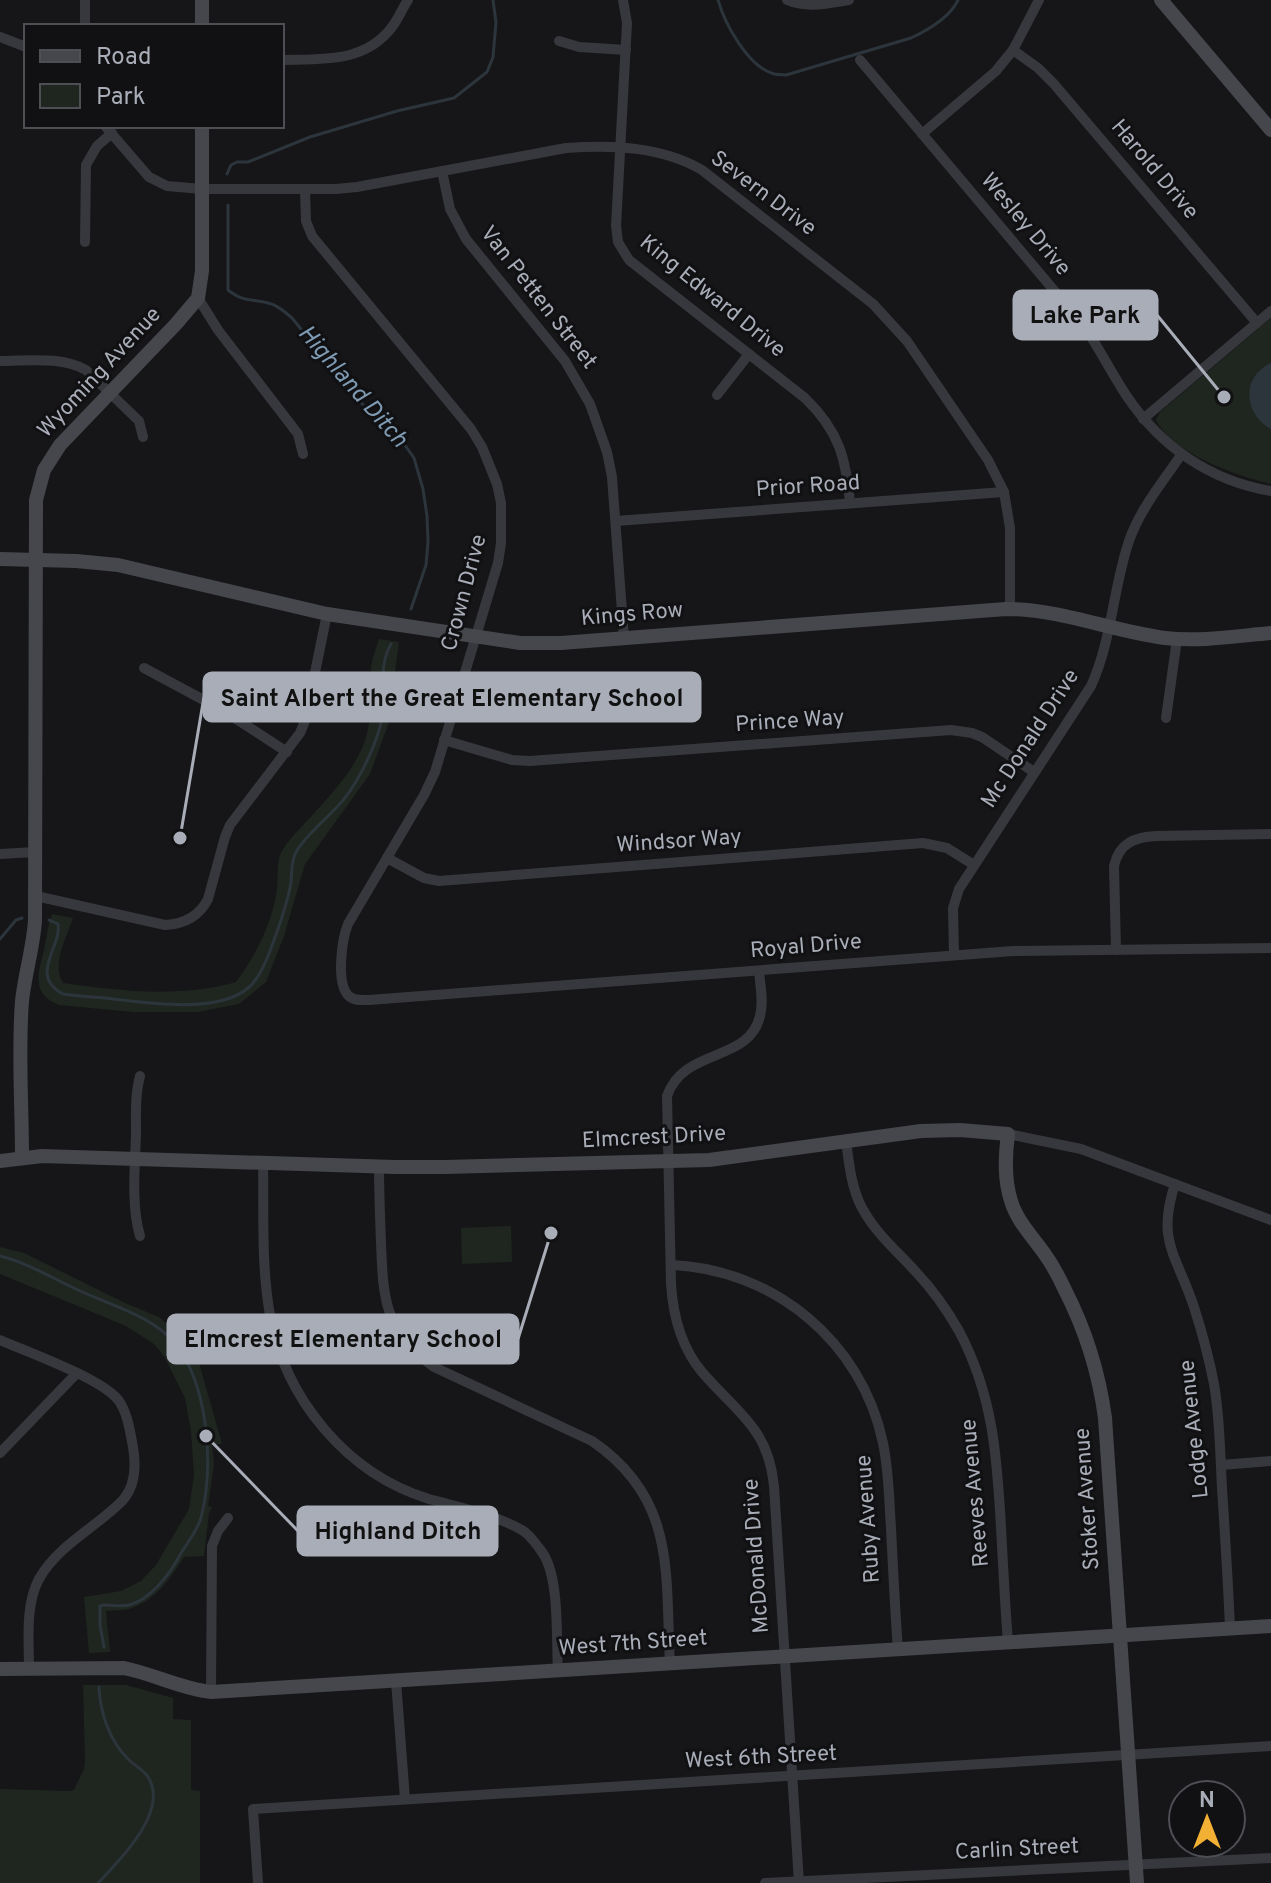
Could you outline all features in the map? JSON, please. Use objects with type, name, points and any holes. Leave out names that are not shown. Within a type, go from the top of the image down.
[{"type":"street","points":[[85,0],[85,24]]},
{"type":"street","points":[[202,0],[202,24]]},
{"type":"street","points":[[284,60],[338,58],[363,51],[385,36],[408,0]]},
{"type":"street","name":"King Edward Drive","points":[[623,0],[627,23],[616,226],[622,251],[629,260],[805,398],[827,423],[843,454],[850,503]]},
{"type":"street","points":[[787,0],[811,6],[849,0]]},
{"type":"street","points":[[922,134],[996,71],[1013,50],[1039,0]]},
{"type":"street","points":[[1161,0],[1271,130]]},
{"type":"street","points":[[0,37],[24,46]]},
{"type":"street","points":[[559,41],[579,47],[626,50]]},
{"type":"street","name":"Harold Drive","points":[[1013,50],[1054,84],[1257,323]]},
{"type":"street","name":"Wesley Drive","points":[[860,60],[1084,326],[1143,419],[1181,455],[1224,478],[1271,491]]},
{"type":"street","points":[[202,128],[202,271],[198,298],[218,330],[298,434],[303,454]]},
{"type":"street","points":[[85,242],[86,165],[108,130]]},
{"type":"street","name":"Severn Drive","points":[[108,130],[142,170],[157,182],[167,186],[202,189],[357,187],[585,147],[655,151],[672,155],[702,170],[873,304],[907,341],[988,460],[1004,492],[1010,528],[1010,609]]},
{"type":"street","name":"Van Petten Street","points":[[442,171],[450,209],[466,239],[565,361],[600,427],[612,477],[624,638]]},
{"type":"street","name":"Crown Drive","points":[[305,189],[306,221],[312,236],[471,429],[491,466],[501,503],[498,563],[431,783],[344,934],[342,965],[346,994]]},
{"type":"street","name":"Wyoming Avenue","points":[[22,1157],[22,1016],[34,935],[36,896],[36,500],[44,470],[60,445],[198,298]]},
{"type":"street","points":[[1143,419],[1271,311]]},
{"type":"street","points":[[717,395],[749,354]]},
{"type":"street","points":[[0,361],[69,362],[86,370],[139,421],[143,437]]},
{"type":"street","name":"Mc Donald Drive","points":[[954,955],[953,908],[959,889],[1091,686],[1101,662],[1123,561],[1136,524],[1181,455]]},
{"type":"street","name":"Prior Road","points":[[616,521],[1004,492]]},
{"type":"street","name":"Kings Row","points":[[0,559],[118,565],[327,614],[535,644],[1010,609],[1036,611],[1177,639],[1271,633]]},
{"type":"street","points":[[36,896],[158,924],[174,924],[189,919],[204,908],[230,825],[300,733],[327,614]]},
{"type":"street","points":[[1166,718],[1177,639]]},
{"type":"street","points":[[144,668],[224,711],[287,752]]},
{"type":"street","name":"Prince Way","points":[[444,740],[512,760],[530,761],[951,730],[982,737],[1034,772]]},
{"type":"street","points":[[1116,950],[1114,866],[1118,853],[1128,842],[1156,836],[1271,834]]},
{"type":"street","name":"Windsor Way","points":[[387,858],[424,878],[439,881],[923,843],[947,848],[974,865]]},
{"type":"street","points":[[0,854],[36,852]]},
{"type":"street","name":"Royal Drive","points":[[346,994],[358,1000],[369,1000],[1025,951],[1271,948]]},
{"type":"street","name":"McDonald Drive","points":[[759,971],[761,1013],[752,1033],[733,1048],[689,1067],[679,1074],[669,1089],[666,1103],[672,1302],[685,1344],[701,1371],[757,1431],[770,1460],[799,1882]]},
{"type":"street","points":[[140,1076],[135,1158],[136,1215],[140,1236]]},
{"type":"street","name":"Elmcrest Drive","points":[[22,1157],[432,1168],[667,1162],[729,1158],[921,1131],[960,1130],[1008,1134],[1081,1149],[1271,1220]]},
{"type":"street","name":"Stoker Avenue","points":[[1008,1134],[1005,1171],[1011,1203],[1058,1274],[1089,1345],[1102,1396],[1137,1883]]},
{"type":"street","name":"Reeves Avenue","points":[[846,1141],[852,1180],[862,1208],[877,1231],[919,1275],[951,1317],[981,1382],[996,1451],[1008,1643]]},
{"type":"street","points":[[0,1161],[22,1157]]},
{"type":"street","points":[[263,1163],[269,1311],[282,1358],[300,1395],[314,1417],[342,1447],[386,1480],[418,1495],[505,1522],[534,1541],[546,1558],[553,1581],[558,1671]]},
{"type":"street","points":[[379,1167],[383,1282],[393,1323],[415,1352],[434,1367],[592,1441],[633,1478],[648,1500],[662,1539],[670,1664]]},
{"type":"street","name":"Lodge Avenue","points":[[1175,1184],[1168,1206],[1167,1234],[1210,1363],[1218,1414],[1230,1628]]},
{"type":"street","name":"Ruby Avenue","points":[[671,1265],[716,1270],[744,1279],[776,1295],[808,1318],[848,1362],[868,1398],[886,1460],[898,1650]]},
{"type":"street","points":[[0,1340],[102,1386],[122,1407],[134,1452],[131,1488],[122,1500],[59,1554],[37,1583],[31,1603],[29,1670]]},
{"type":"street","points":[[0,1453],[76,1374]]},
{"type":"street","points":[[1221,1465],[1271,1461]]},
{"type":"street","points":[[211,1692],[212,1546],[228,1518]]},
{"type":"street","name":"West 7th Street","points":[[0,1669],[124,1668],[211,1692],[1271,1626]]},
{"type":"street","points":[[396,1681],[405,1799]]},
{"type":"street","name":"West 6th Street","points":[[258,1883],[253,1809],[1271,1746]]},
{"type":"street","name":"Carlin Street","points":[[765,1883],[1271,1858]]},
{"type":"green space","points":[[1271,318],[1271,484],[1207,462],[1176,443],[1156,420],[1160,412]]},
{"type":"green space","points":[[379,639],[399,642],[388,725],[370,774],[305,864],[284,936],[266,982],[239,1004],[198,1012],[133,1012],[59,1005],[49,1000],[38,980],[52,914],[73,918],[59,959],[63,983],[172,991],[236,982],[268,926],[275,901],[281,853],[344,778],[363,746],[370,717],[372,664]]},
{"type":"green space","points":[[511,1226],[512,1262],[462,1264],[461,1228]]},
{"type":"green space","points":[[0,1247],[24,1253],[159,1317],[200,1353],[199,1363],[222,1444],[212,1444],[214,1464],[208,1506],[212,1507],[204,1556],[184,1557],[162,1587],[141,1604],[126,1610],[106,1611],[110,1652],[89,1653],[84,1597],[121,1591],[141,1581],[156,1565],[189,1509],[194,1475],[185,1398],[164,1356],[154,1344],[126,1326],[0,1274]]},
{"type":"green space","points":[[83,1685],[126,1685],[173,1698],[173,1719],[191,1720],[191,1790],[200,1791],[200,1883],[0,1883],[0,1789],[74,1790],[85,1760]]},
{"type":"shaded area","points":[[1271,363],[1271,429],[1255,414],[1249,395],[1254,377]]},
{"type":"waterway","name":"Highland Ditch","points":[[227,174],[231,165],[237,162],[248,162],[310,137],[454,98],[487,72],[493,57],[496,22],[493,0]]},
{"type":"waterway","name":"Highland Ditch","points":[[718,0],[732,32],[755,63],[774,74],[786,75],[911,38],[944,17],[958,0]]},
{"type":"waterway","name":"Highland Ditch","points":[[228,205],[228,290],[241,298],[272,304],[292,318],[378,423],[402,441],[414,458],[423,489],[428,542],[426,565],[411,609]]},
{"type":"waterway","name":"Highland Ditch","points":[[49,920],[58,924],[58,933],[49,960],[48,978],[63,994],[179,1005],[218,1002],[248,988],[262,969],[276,936],[289,894],[296,852],[344,799],[373,748],[382,716],[384,664],[391,644]]},
{"type":"waterway","name":"Highland Ditch","points":[[0,939],[16,920],[22,918]]},
{"type":"waterway","name":"Highland Ditch","points":[[0,1256],[153,1325],[174,1342],[195,1380],[206,1427],[207,1475],[201,1518],[171,1570],[152,1592],[129,1605],[100,1606],[104,1647]]},
{"type":"waterway","points":[[98,1883],[139,1834],[152,1805],[153,1790],[148,1777],[122,1753],[111,1736],[101,1707],[99,1687]]},
{"type":"place","name":"Lake Park","points":[[1224,397]]},
{"type":"place","name":"Saint Albert the Great Elementary School","points":[[180,838]]},
{"type":"place","name":"Elmcrest Elementary School","points":[[551,1233]]},
{"type":"place","name":"Highland Ditch","points":[[206,1436]]}]
